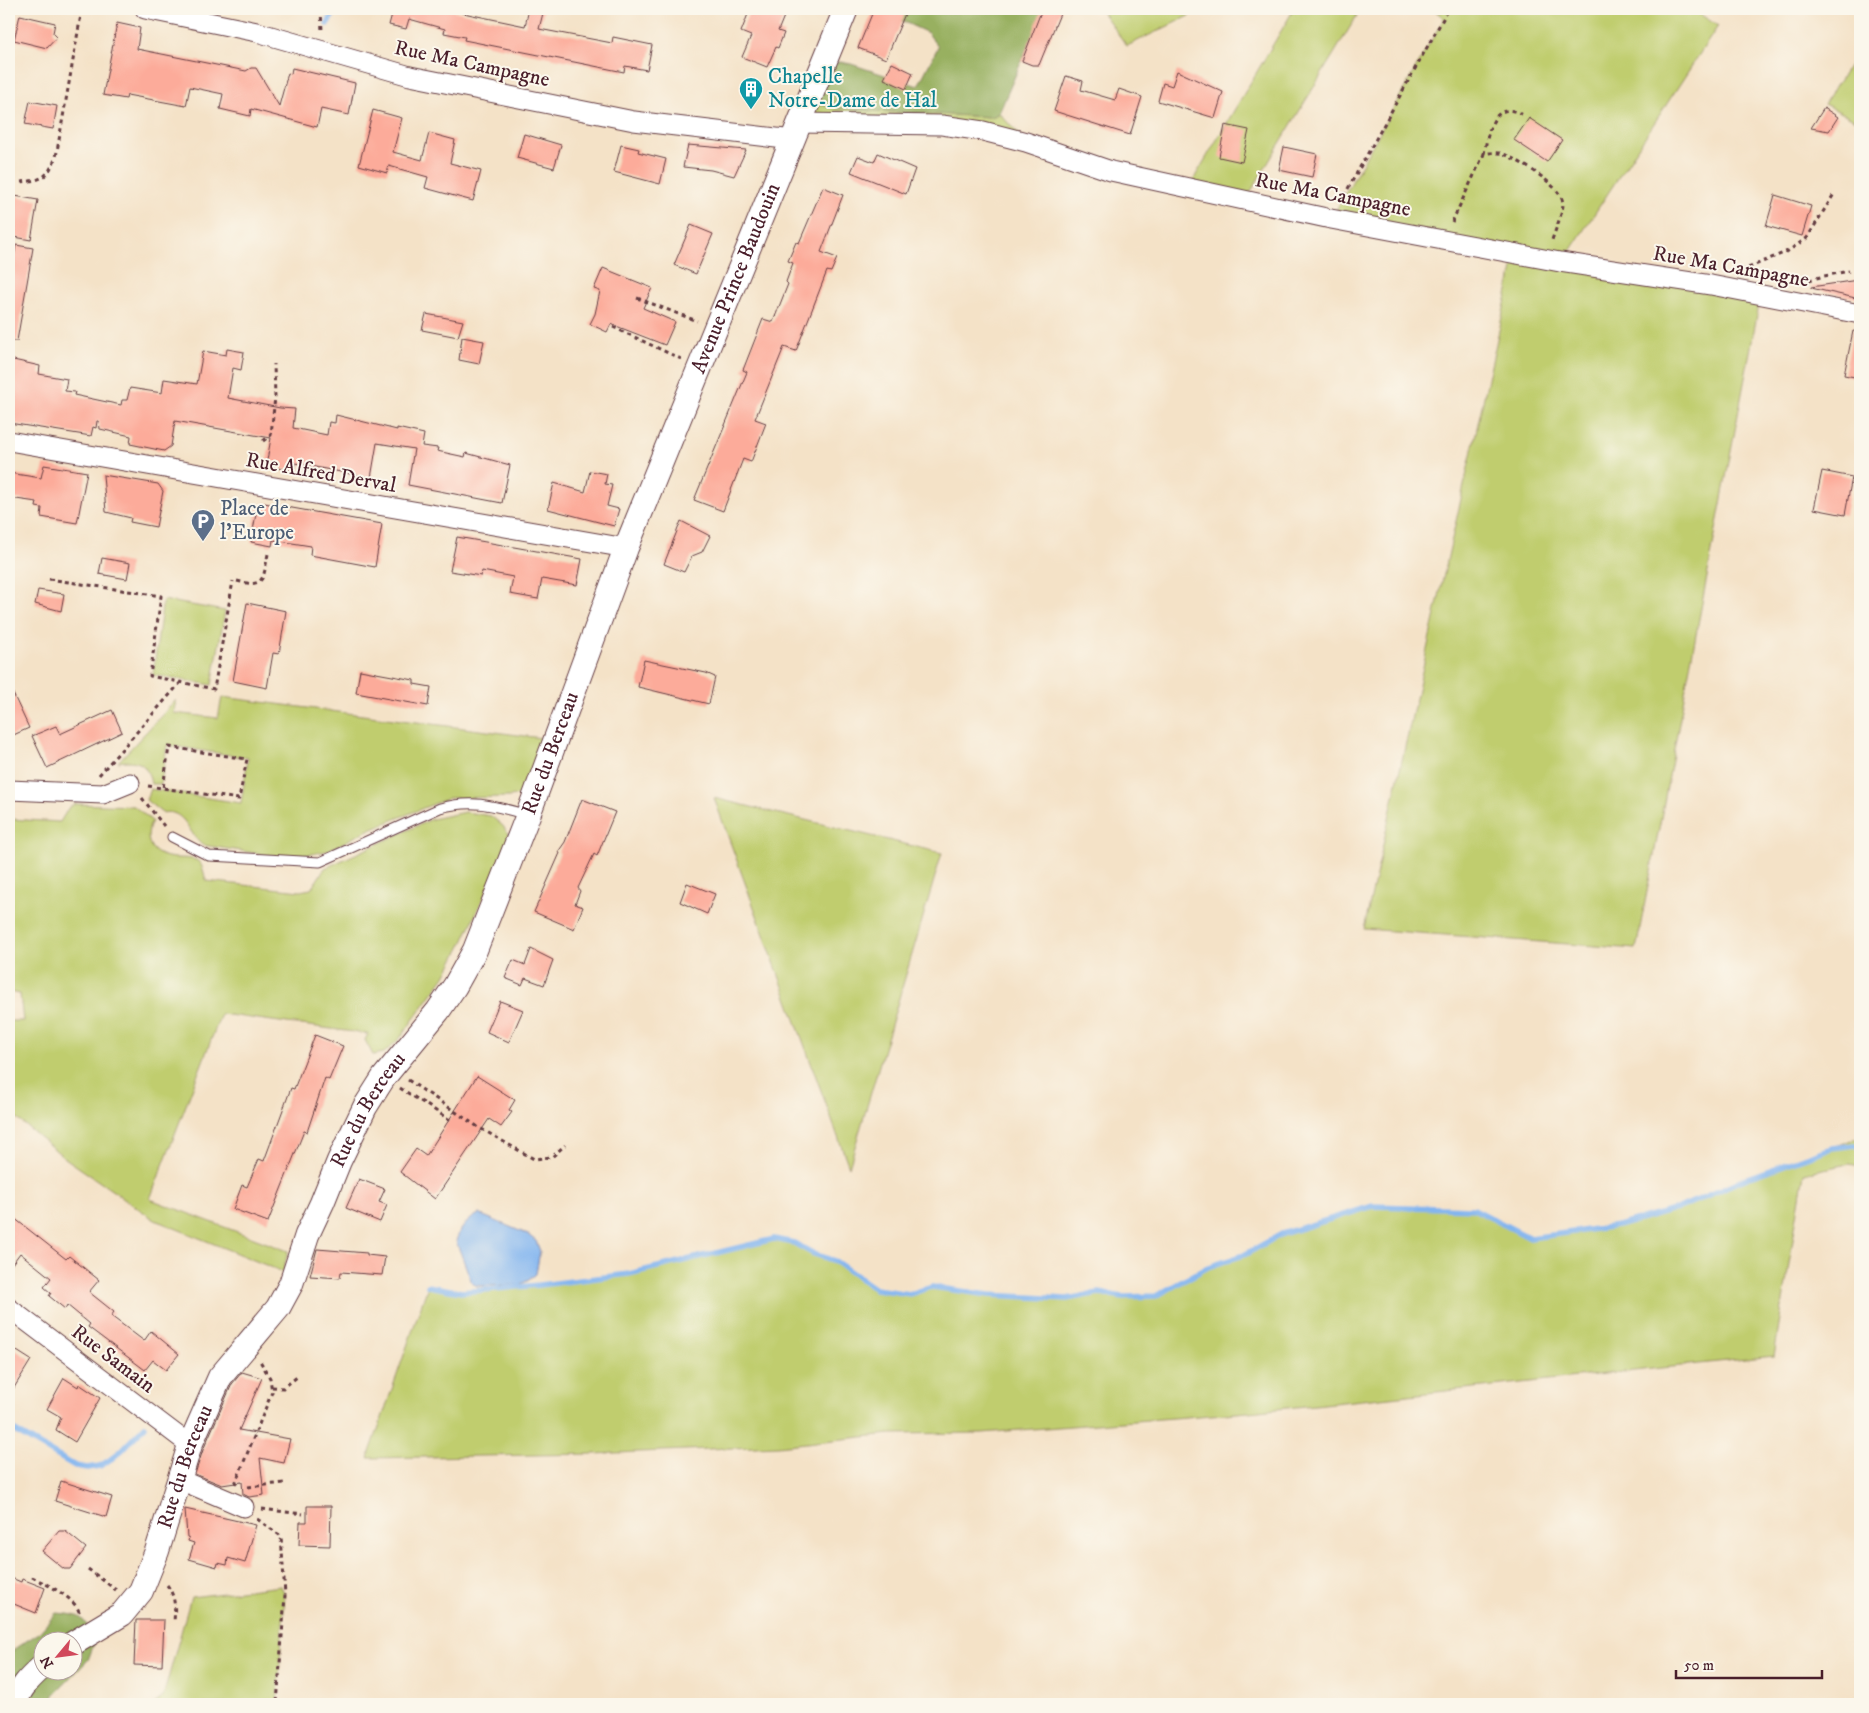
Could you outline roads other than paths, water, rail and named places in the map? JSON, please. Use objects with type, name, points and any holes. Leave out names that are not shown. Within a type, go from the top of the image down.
[{"type":"street","name":"Rue Ma Campagne","points":[[145,9],[257,32],[410,76],[634,121],[796,131],[942,125],[983,131],[1026,142],[1111,171],[1331,219],[1542,259],[1711,285],[1860,314]]},
{"type":"street","name":"Avenue Prince Baudouin","points":[[626,548],[846,9]]},
{"type":"street","name":"Rue Alfred Derval","points":[[9,441],[626,548]]},
{"type":"street","name":"Rue du Berceau","points":[[82,1638],[122,1614],[142,1591],[190,1445],[220,1377],[278,1308],[291,1284],[307,1236],[343,1152],[365,1107],[387,1072],[438,1010],[455,986],[474,950],[528,815],[626,548]]},
{"type":"street","points":[[9,790],[103,794],[130,783]]},
{"type":"street","name":"Rue Samain","points":[[9,1308],[190,1445]]},
{"type":"street","points":[[178,1479],[244,1507]]},
{"type":"street","points":[[14,1698],[32,1676]]},
{"type":"lane","points":[[172,837],[208,856],[320,862],[440,808],[454,804],[476,803],[528,815]]},
{"type":"water","points":[[479,1214],[527,1234],[536,1241],[540,1251],[536,1274],[529,1280],[519,1285],[477,1286],[472,1283],[456,1241],[464,1225]]},
{"type":"waterway","points":[[327,24],[337,9]]},
{"type":"waterway","points":[[428,1286],[461,1292],[629,1274],[774,1239],[794,1243],[814,1254],[835,1261],[875,1289],[910,1294],[932,1287],[989,1295],[1067,1299],[1099,1293],[1123,1297],[1156,1296],[1208,1267],[1244,1255],[1282,1234],[1373,1206],[1474,1209],[1530,1238],[1618,1226],[1677,1209],[1747,1178],[1832,1148],[1855,1145],[1860,1147]]},
{"type":"waterway","points":[[9,1429],[75,1466],[87,1468],[100,1466],[111,1459],[145,1426]]},
{"type":"place","name":"Chapelle Notre-Dame de Hal","points":[[751,110]]},
{"type":"place","name":"Place de l'Europe","points":[[203,542]]}]
